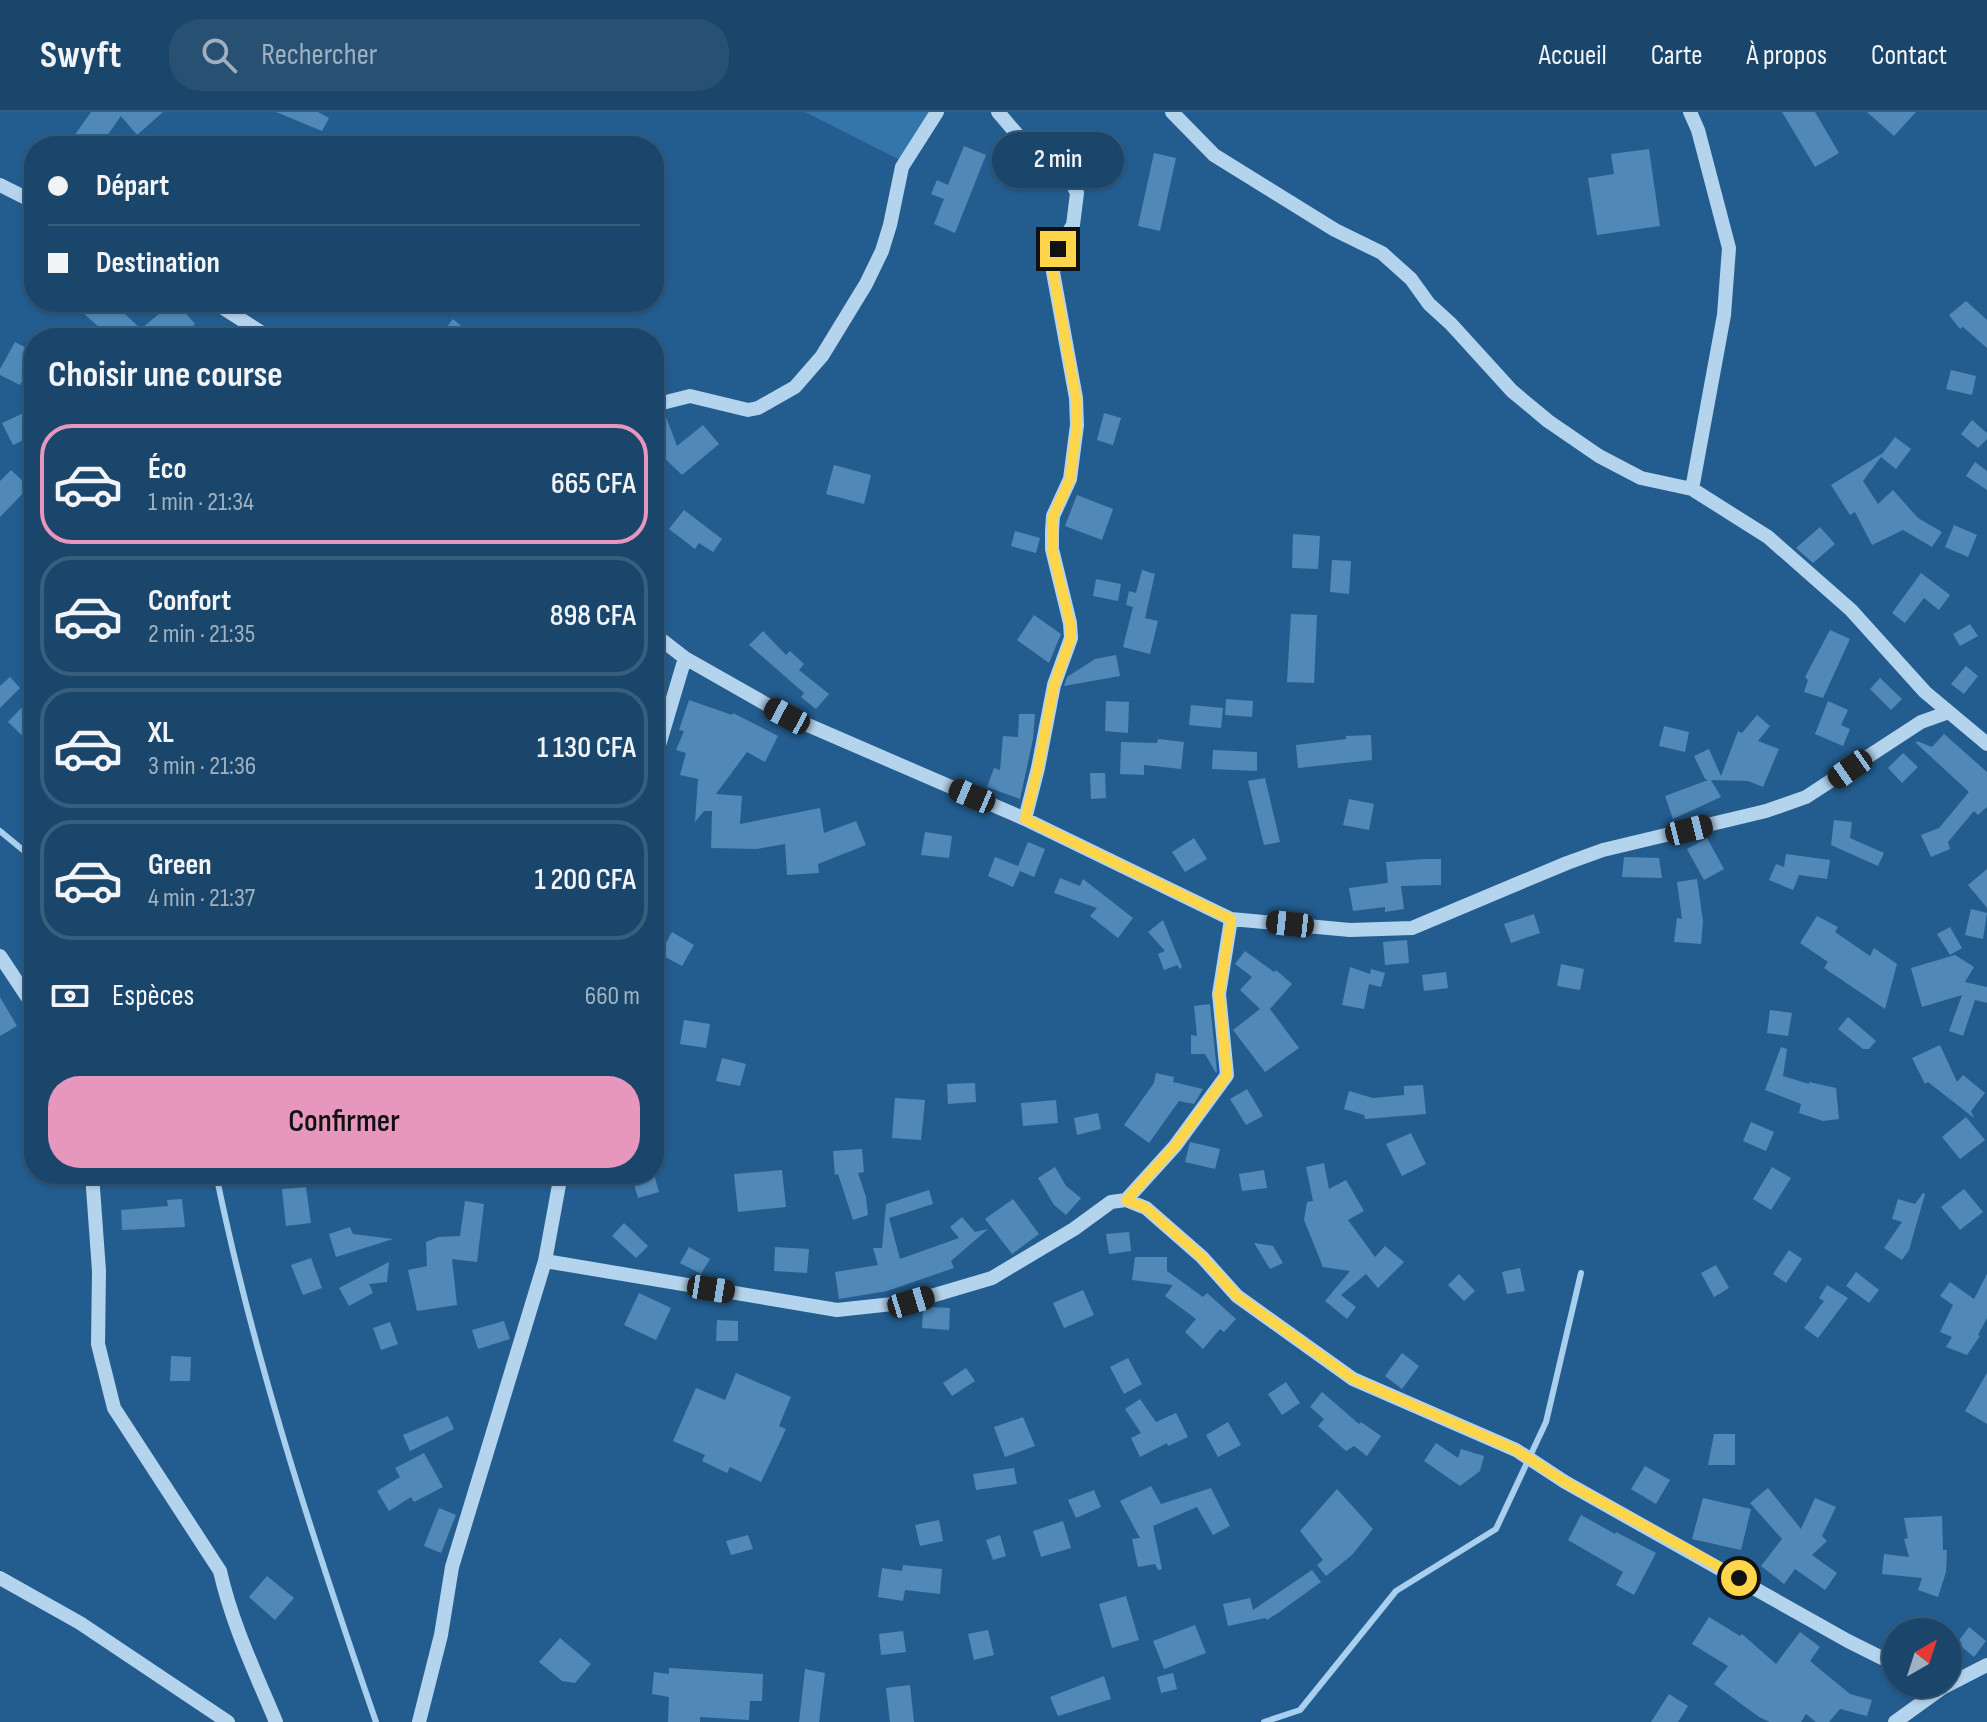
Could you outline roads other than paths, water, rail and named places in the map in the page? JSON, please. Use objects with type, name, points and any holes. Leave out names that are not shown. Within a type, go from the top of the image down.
[{"type":"street","points":[[664,402],[690,396],[748,410],[758,408],[795,387],[822,356],[866,284],[882,251],[902,167],[937,112]]},
{"type":"street","points":[[998,112],[1027,146],[1070,179],[1077,193],[1073,225],[1058,249],[1053,272],[1076,398],[1077,425],[1070,479],[1053,516],[1052,531],[1052,549],[1071,638],[1054,685],[1025,819]]},
{"type":"street","points":[[1172,112],[1214,155],[1335,230],[1382,253],[1411,279],[1429,304],[1512,391],[1548,421],[1599,456],[1641,478],[1692,489],[1768,537],[1851,610],[1925,692],[1987,744]]},
{"type":"street","points":[[1690,112],[1698,130],[1729,248],[1724,315],[1692,489]]},
{"type":"street","points":[[0,185],[24,197]]},
{"type":"street","points":[[230,312],[254,328]]},
{"type":"street","points":[[664,642],[685,658],[787,716],[1025,819],[1231,919],[1350,930],[1412,928],[1603,850],[1766,811],[1806,797],[1921,722],[1949,712]]},
{"type":"street","points":[[664,728],[685,658]]},
{"type":"street","points":[[1126,1200],[1175,1146],[1227,1075],[1219,994],[1231,919]]},
{"type":"street","points":[[0,956],[24,992]]},
{"type":"street","points":[[93,1184],[99,1271],[98,1344],[114,1408],[220,1571],[226,1600],[243,1646],[276,1722]]},
{"type":"street","points":[[419,1722],[441,1635],[452,1567],[545,1261],[559,1184]]},
{"type":"street","points":[[545,1261],[837,1310],[911,1302],[992,1278],[1074,1229],[1111,1202],[1126,1200],[1146,1208],[1202,1257],[1237,1296],[1353,1379],[1516,1450],[1882,1658]]},
{"type":"street","points":[[0,1578],[80,1623],[228,1722]]},
{"type":"street","points":[[1962,1676],[1987,1665]]},
{"type":"street","points":[[1895,1722],[1924,1698]]},
{"type":"waterway","points":[[0,831],[24,851]]},
{"type":"waterway","points":[[218,1184],[267,1382],[330,1587],[376,1722]]},
{"type":"waterway","points":[[1264,1722],[1300,1710],[1396,1591],[1496,1529],[1546,1422],[1581,1273]]}]
